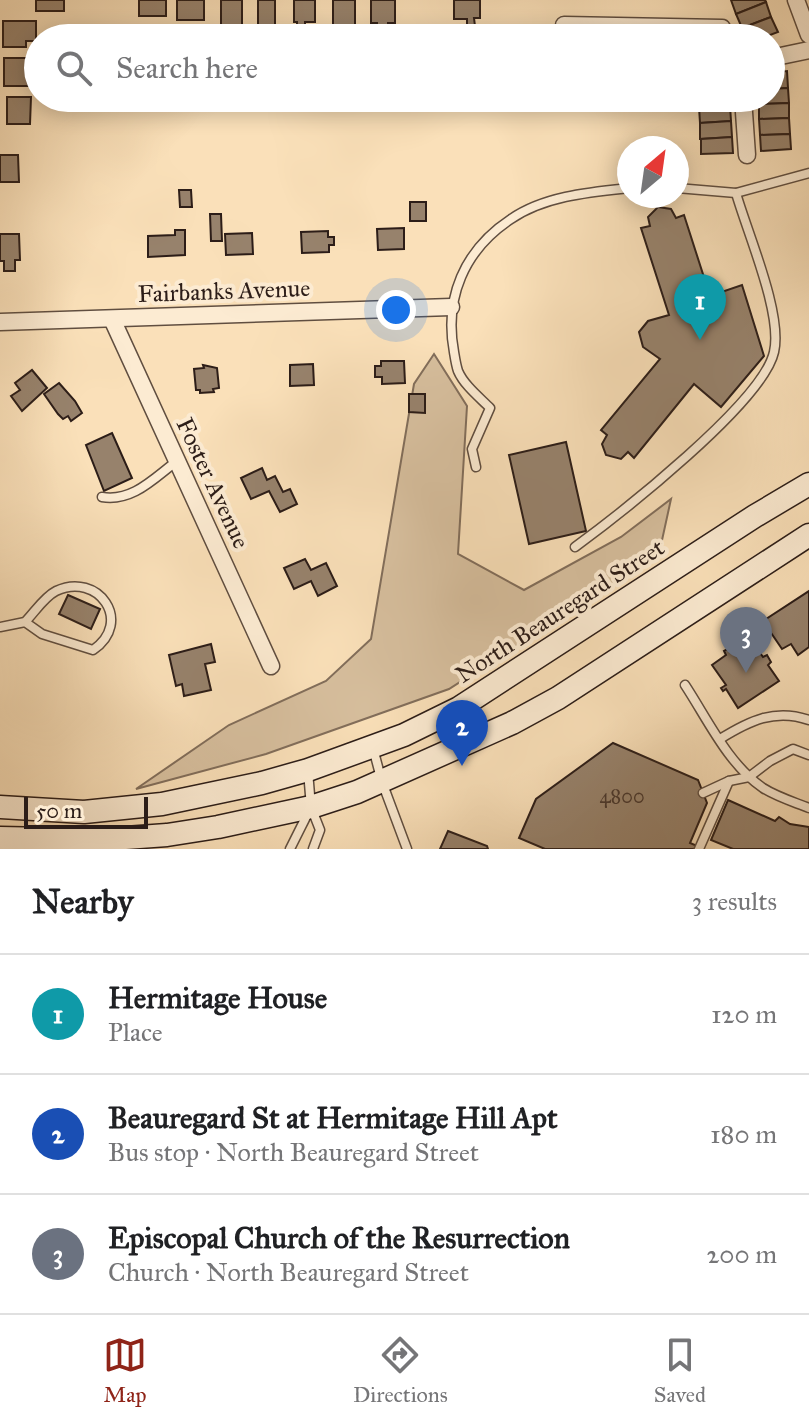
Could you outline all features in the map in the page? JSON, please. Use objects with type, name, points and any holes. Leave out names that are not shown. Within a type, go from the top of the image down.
[{"type":"main road","name":"North Beauregard Street","points":[[0,803],[84,812],[121,810],[215,794],[308,770],[373,747],[459,708],[809,484]]},
{"type":"main road","points":[[0,803],[2,840],[91,844],[218,827],[311,807],[382,782],[512,723],[558,698],[809,535]]},
{"type":"street","points":[[796,0],[809,35]]},
{"type":"street","points":[[785,55],[809,50]]},
{"type":"street","points":[[744,112],[747,155]]},
{"type":"street","name":"Fairbanks Avenue","points":[[0,322],[451,307]]},
{"type":"street","name":"Foster Avenue","points":[[112,319],[271,666]]},
{"type":"lane","points":[[689,189],[736,193],[809,173]]},
{"type":"lane","points":[[476,467],[472,449],[490,408],[470,389],[458,371],[452,339],[451,307],[468,264],[486,240],[510,219],[547,201],[617,190]]},
{"type":"lane","points":[[575,547],[621,513],[696,447],[766,375],[775,351],[775,322],[736,193]]},
{"type":"lane","points":[[102,497],[117,499],[132,494],[177,461]]},
{"type":"lane","points":[[0,627],[25,622],[53,592],[74,586],[87,587],[107,601],[113,624],[106,642],[93,650],[42,634],[25,622]]},
{"type":"lane","points":[[685,685],[726,749],[749,777],[767,790],[809,808]]},
{"type":"lane","points":[[720,739],[747,722],[767,716],[797,716],[809,720]]},
{"type":"lane","points":[[373,747],[382,782],[407,849]]},
{"type":"lane","points":[[703,793],[729,781],[749,777],[793,749],[809,755]]},
{"type":"lane","points":[[308,770],[311,807],[320,830],[313,849]]},
{"type":"lane","points":[[699,849],[729,781]]},
{"type":"lane","points":[[290,849],[311,807]]},
{"type":"shaded area","points":[[434,354],[467,406],[458,554],[524,590],[621,537],[671,499],[659,554],[449,689],[266,754],[136,789],[229,725],[326,681],[371,639],[414,384]]},
{"type":"building","points":[[36,0],[64,0],[64,11],[36,11]]},
{"type":"building","points":[[139,0],[166,0],[166,16],[139,16]]},
{"type":"building","points":[[177,0],[204,0],[204,20],[177,20]]},
{"type":"building","points":[[221,0],[242,0],[242,24],[221,24]]},
{"type":"building","points":[[258,0],[275,0],[275,24],[258,24]]},
{"type":"building","points":[[294,0],[315,0],[315,22],[294,22]]},
{"type":"building","points":[[333,0],[355,0],[355,24],[333,24]]},
{"type":"building","points":[[371,0],[395,0],[395,23],[371,23]]},
{"type":"building","points":[[454,0],[480,0],[480,18],[474,18],[475,24],[467,24],[467,19],[454,19]]},
{"type":"building","points":[[731,0],[765,0],[766,2],[736,14]]},
{"type":"building","points":[[766,2],[771,17],[753,24],[740,24],[736,14]]},
{"type":"building","points":[[771,17],[774,24],[753,24]]},
{"type":"building","points":[[3,21],[36,21],[36,24],[24,24],[24,47],[3,47]]},
{"type":"building","points":[[4,58],[24,58],[24,86],[4,86]]},
{"type":"building","points":[[787,71],[788,88],[785,88]]},
{"type":"building","points":[[785,88],[788,88],[789,103],[785,103]]},
{"type":"building","points":[[7,97],[24,97],[24,112],[30,112],[30,124],[7,124]]},
{"type":"building","points":[[785,103],[789,103],[789,118],[759,119],[759,112],[785,112]]},
{"type":"building","points":[[699,112],[730,112],[731,121],[700,123]]},
{"type":"building","points":[[789,118],[790,134],[760,135],[759,119]]},
{"type":"building","points":[[731,121],[732,137],[700,139],[700,123]]},
{"type":"building","points":[[790,134],[791,149],[761,151],[760,135]]},
{"type":"building","points":[[732,137],[733,153],[701,154],[701,139]]},
{"type":"building","points":[[0,155],[18,155],[19,182],[0,182]]},
{"type":"building","points":[[179,190],[191,190],[192,207],[180,207]]},
{"type":"building","points":[[410,202],[426,202],[426,221],[410,221]]},
{"type":"building","points":[[657,208],[671,209],[676,218],[684,215],[710,296],[742,285],[764,356],[721,407],[694,384],[634,458],[628,452],[621,459],[606,455],[602,444],[607,435],[601,430],[660,359],[643,347],[639,332],[648,321],[669,315],[641,228],[650,226],[648,217]]},
{"type":"building","points":[[210,214],[221,214],[222,241],[211,241]]},
{"type":"building","points":[[404,228],[404,249],[378,250],[377,229]]},
{"type":"building","points":[[175,230],[185,230],[185,255],[148,257],[148,236],[175,235]]},
{"type":"building","points":[[328,231],[328,237],[334,237],[334,245],[329,245],[329,252],[302,253],[301,232]]},
{"type":"building","points":[[252,233],[253,254],[226,255],[225,234]]},
{"type":"building","points":[[0,234],[19,234],[20,260],[15,260],[15,271],[4,271],[4,261],[0,261]]},
{"type":"building","points":[[381,361],[404,361],[405,383],[382,384],[382,377],[375,377],[375,366],[381,366]]},
{"type":"building","points":[[313,364],[314,385],[290,386],[290,365]]},
{"type":"building","points":[[203,365],[217,368],[219,388],[213,389],[214,392],[200,393],[196,390],[194,369],[204,368]]},
{"type":"building","points":[[32,370],[47,388],[22,411],[11,396],[20,390],[15,383]]},
{"type":"building","points":[[59,383],[82,413],[71,421],[68,416],[63,419],[58,414],[44,394]]},
{"type":"building","points":[[409,394],[425,394],[425,413],[409,412]]},
{"type":"building","points":[[112,433],[132,478],[104,491],[86,445]]},
{"type":"building","points":[[566,442],[586,531],[529,544],[509,455]]},
{"type":"building","points":[[262,468],[267,480],[275,476],[283,492],[290,489],[297,504],[280,512],[269,491],[251,499],[241,478]]},
{"type":"building","points":[[305,559],[311,570],[326,563],[337,586],[318,596],[311,581],[294,589],[284,568]]},
{"type":"building","points":[[809,591],[809,647],[798,655],[791,644],[782,649],[763,621]]},
{"type":"building","points":[[68,595],[100,609],[91,629],[59,614]]},
{"type":"building","points":[[740,635],[743,639],[748,636],[763,657],[767,655],[771,662],[768,665],[779,681],[738,708],[726,689],[723,691],[721,688],[726,685],[712,665],[726,655],[724,651],[731,647],[728,643]]},
{"type":"building","points":[[211,644],[215,662],[205,664],[211,690],[184,696],[182,684],[176,686],[169,655]]},
{"type":"building","points":[[613,743],[698,780],[707,803],[690,843],[704,849],[545,849],[519,838],[536,799]]},
{"type":"building","points":[[728,800],[775,821],[779,817],[790,824],[809,827],[809,849],[733,849],[711,840]]},
{"type":"building","points":[[448,831],[487,846],[488,849],[440,849]]},
{"type":"place","name":"Hermitage House","points":[[700,340]]},
{"type":"place","name":"Episcopal Church of the Resurrection","points":[[746,673]]},
{"type":"place","name":"Beauregard St at Hermitage Hill Apt","points":[[462,766]]}]
